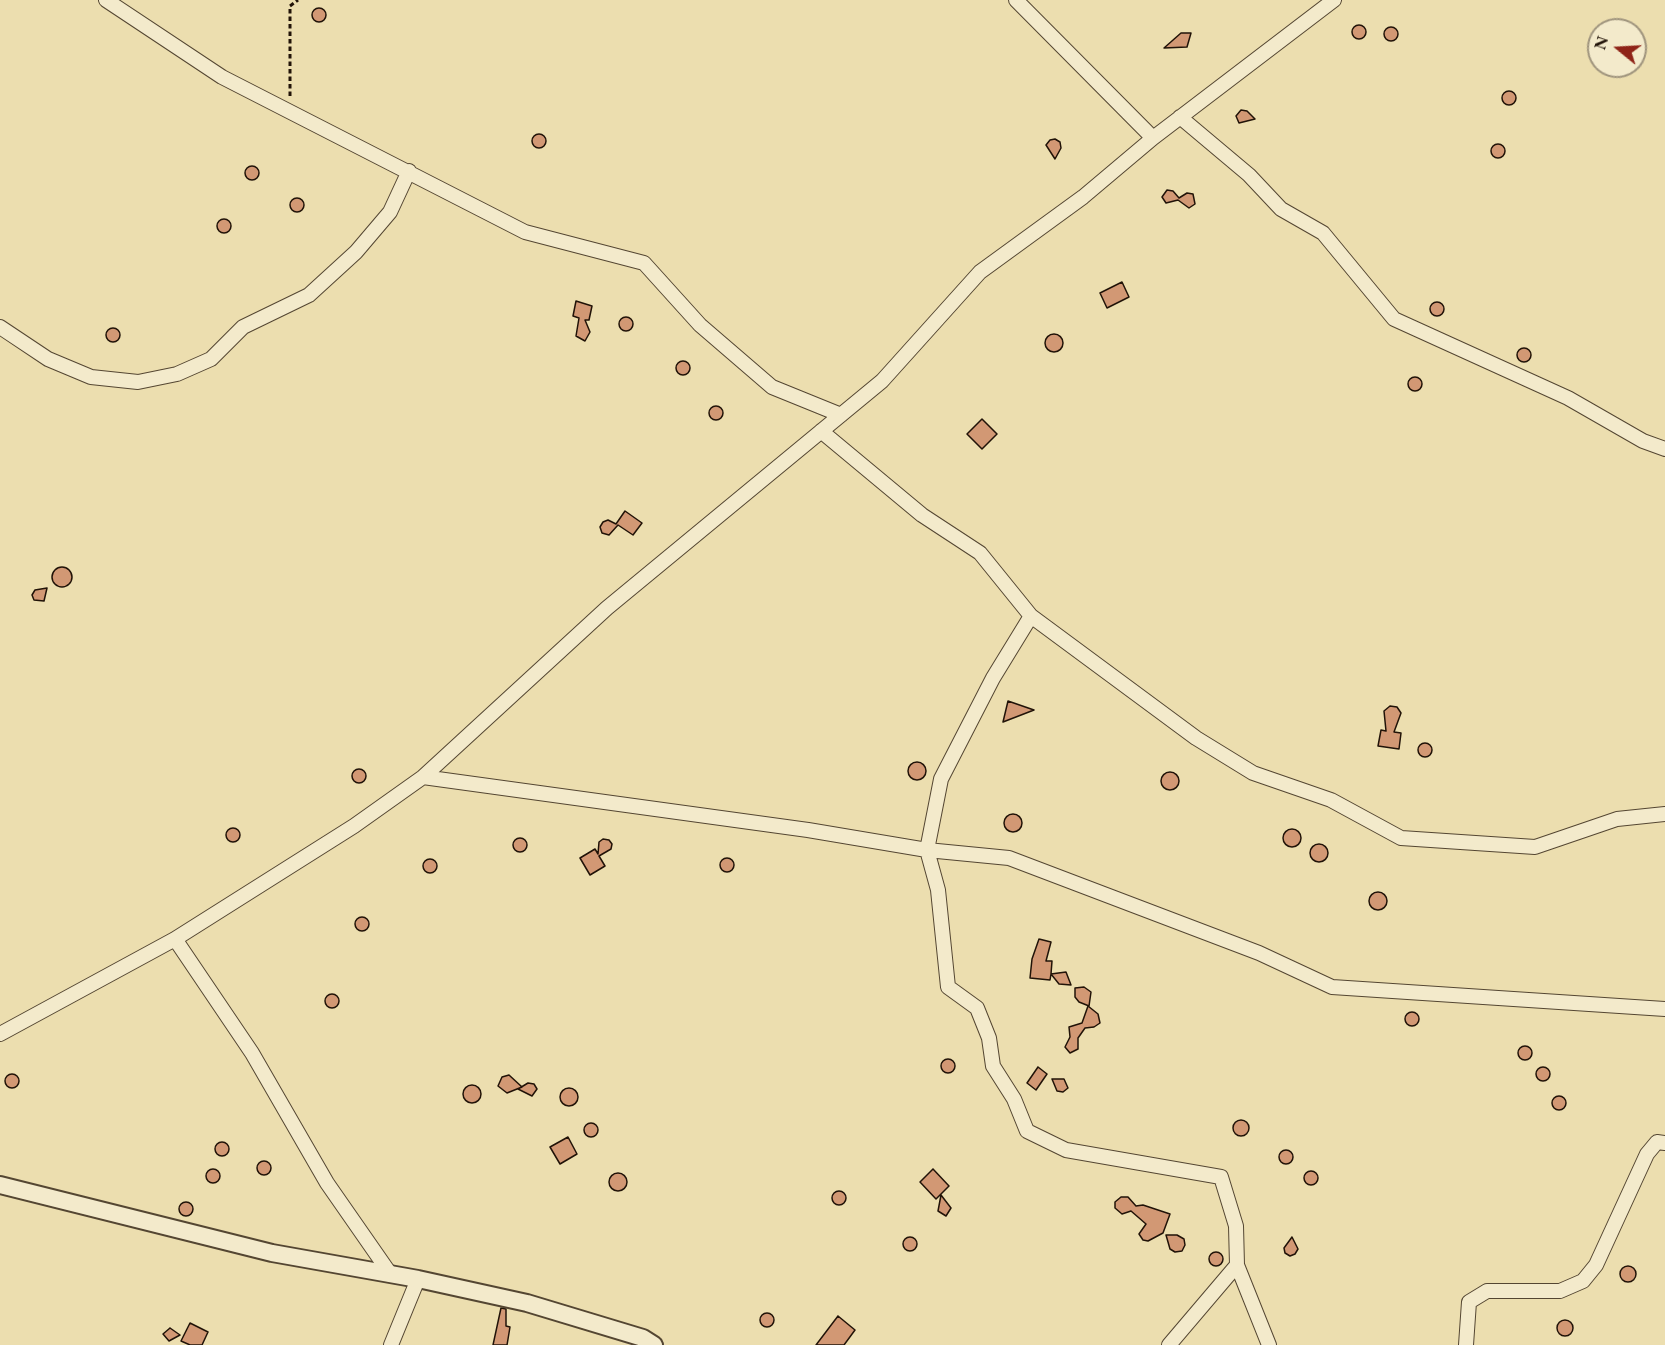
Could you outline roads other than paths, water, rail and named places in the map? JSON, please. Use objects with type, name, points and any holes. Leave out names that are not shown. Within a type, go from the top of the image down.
[{"type":"street","points":[[106,0],[222,77],[525,231],[644,263],[700,326],[772,387],[841,415]]},
{"type":"street","points":[[1016,0],[1153,138]]},
{"type":"street","points":[[0,1034],[176,939],[354,826],[423,777],[607,608],[882,381],[980,272],[1083,197],[1153,138],[1334,0]]},
{"type":"street","points":[[1180,117],[1249,175],[1281,209],[1323,233],[1394,319],[1568,398],[1643,441],[1665,449]]},
{"type":"street","points":[[0,327],[48,359],[92,377],[138,382],[177,374],[211,359],[243,327],[309,295],[356,252],[390,212],[409,171]]},
{"type":"street","points":[[821,431],[922,515],[980,553],[1031,616],[1196,738],[1253,773],[1331,800],[1401,838],[1535,847],[1617,819],[1665,814]]},
{"type":"street","points":[[1031,616],[993,678],[942,779],[927,850],[938,890],[948,987],[977,1008],[989,1038],[993,1066],[1014,1099],[1027,1131],[1066,1150],[1221,1177],[1236,1226],[1237,1265],[1269,1345]]},
{"type":"street","points":[[423,777],[927,850],[1009,858],[1259,953],[1332,987],[1665,1009]]},
{"type":"street","points":[[176,939],[252,1053],[327,1183],[391,1275]]},
{"type":"street","points":[[1466,1345],[1469,1302],[1487,1291],[1560,1290],[1582,1281],[1596,1265],[1647,1154],[1657,1142],[1665,1143]]},
{"type":"street","points":[[0,1185],[272,1253],[527,1303],[643,1338],[654,1345]]},
{"type":"street","points":[[1169,1345],[1237,1265]]},
{"type":"street","points":[[391,1345],[418,1280]]}]
